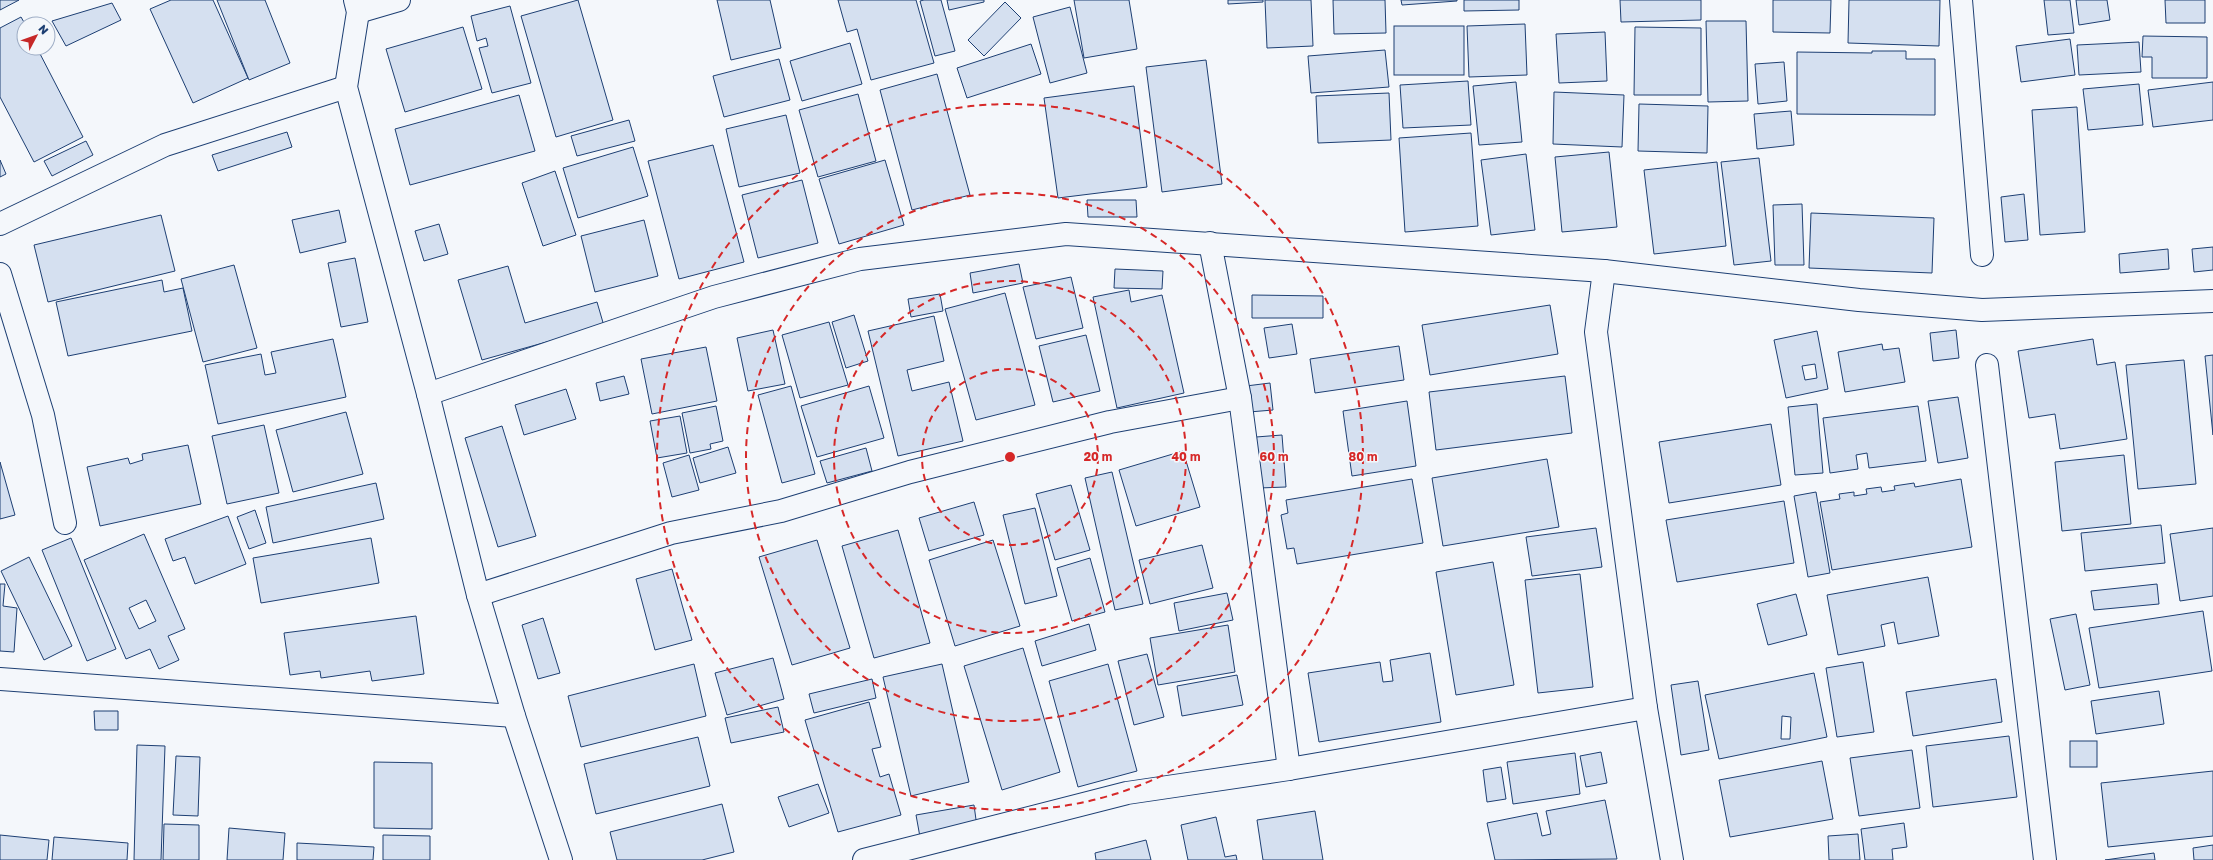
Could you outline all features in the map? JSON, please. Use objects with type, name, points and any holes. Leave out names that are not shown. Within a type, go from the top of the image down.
[{"type":"street","points":[[399,0],[356,6],[346,87],[428,394],[478,595],[514,716],[561,860]]},
{"type":"street","points":[[1961,0],[1982,255]]},
{"type":"street","points":[[0,224],[165,146],[346,87]]},
{"type":"street","points":[[428,394],[714,297],[860,259],[1066,234],[1604,271],[1860,300],[1982,310],[2213,301]]},
{"type":"street","points":[[1210,243],[1240,398],[1289,769]]},
{"type":"street","points":[[1604,271],[1596,332],[1646,708],[1672,860]]},
{"type":"street","points":[[0,274],[43,415],[65,523]]},
{"type":"street","points":[[1987,365],[2045,860]]},
{"type":"street","points":[[478,595],[671,533],[781,511],[910,472],[1110,422],[1240,398]]},
{"type":"street","points":[[0,679],[514,716]]},
{"type":"street","points":[[864,860],[1127,793],[1289,769],[1646,708]]},
{"type":"building","points":[[0,0],[19,0],[0,10]]},
{"type":"building","points":[[171,0],[213,0],[248,78],[193,103],[150,9]]},
{"type":"building","points":[[217,0],[265,0],[290,63],[249,80]]},
{"type":"building","points":[[578,0],[613,120],[556,137],[521,16]]},
{"type":"building","points":[[717,0],[770,0],[781,48],[731,60]]},
{"type":"building","points":[[838,0],[916,0],[934,63],[871,80],[857,29],[847,32]]},
{"type":"building","points":[[941,0],[955,51],[935,56],[920,1]]},
{"type":"building","points":[[947,0],[984,0],[984,2],[949,10]]},
{"type":"building","points":[[1074,0],[1129,0],[1137,49],[1084,58]]},
{"type":"building","points":[[1228,0],[1263,0],[1263,2],[1228,4]]},
{"type":"building","points":[[1265,0],[1311,0],[1313,46],[1267,48]]},
{"type":"building","points":[[1333,0],[1385,0],[1386,33],[1334,34]]},
{"type":"building","points":[[1401,0],[1457,0],[1457,1],[1402,5]]},
{"type":"building","points":[[1464,0],[1519,0],[1519,10],[1464,11]]},
{"type":"building","points":[[1620,0],[1701,0],[1701,20],[1621,22]]},
{"type":"building","points":[[1773,0],[1831,0],[1830,33],[1773,32]]},
{"type":"building","points":[[1849,0],[1940,0],[1939,46],[1848,43]]},
{"type":"building","points":[[2044,0],[2070,0],[2074,33],[2048,35]]},
{"type":"building","points":[[2076,0],[2107,0],[2110,20],[2079,25]]},
{"type":"building","points":[[2165,0],[2205,0],[2205,23],[2166,23]]},
{"type":"building","points":[[1005,2],[1021,18],[984,56],[968,40]]},
{"type":"building","points":[[112,3],[121,20],[66,46],[56,28],[56,20]]},
{"type":"building","points":[[510,6],[531,83],[492,93],[479,48],[488,46],[486,38],[477,41],[471,16]]},
{"type":"building","points":[[1070,7],[1087,73],[1050,83],[1033,17]]},
{"type":"building","points":[[16,20],[16,56],[41,56],[83,137],[34,162],[0,97],[0,28]]},
{"type":"building","points":[[1706,21],[1746,21],[1748,101],[1708,102]]},
{"type":"building","points":[[1525,24],[1527,75],[1469,77],[1467,26]]},
{"type":"building","points":[[1394,26],[1464,26],[1464,75],[1394,75]]},
{"type":"building","points":[[463,27],[482,89],[405,112],[386,49]]},
{"type":"building","points":[[1635,27],[1701,28],[1701,95],[1634,95]]},
{"type":"building","points":[[1605,32],[1607,81],[1559,83],[1556,34]]},
{"type":"building","points":[[2143,36],[2207,37],[2207,78],[2152,78],[2152,57],[2142,57]]},
{"type":"building","points":[[2070,39],[2075,75],[2021,82],[2016,46]]},
{"type":"building","points":[[2139,42],[2141,72],[2079,75],[2077,45]]},
{"type":"building","points":[[850,43],[862,84],[802,101],[790,61]]},
{"type":"building","points":[[1031,44],[1041,74],[967,98],[957,68]]},
{"type":"building","points":[[1385,50],[1389,87],[1311,93],[1308,56]]},
{"type":"building","points":[[1872,51],[1906,51],[1906,59],[1935,59],[1935,115],[1797,114],[1797,52],[1872,53]]},
{"type":"building","points":[[779,59],[790,100],[724,117],[713,76]]},
{"type":"building","points":[[1206,60],[1222,184],[1162,192],[1146,67]]},
{"type":"building","points":[[1784,62],[1787,101],[1758,104],[1755,64]]},
{"type":"building","points":[[937,74],[970,195],[912,210],[880,90]]},
{"type":"building","points":[[1468,81],[1471,125],[1403,128],[1400,85]]},
{"type":"building","points":[[1516,82],[1522,142],[1479,145],[1473,86]]},
{"type":"building","points":[[2213,82],[2213,120],[2153,127],[2148,90]]},
{"type":"building","points":[[2139,84],[2143,125],[2088,130],[2083,89]]},
{"type":"building","points":[[1134,86],[1147,187],[1058,198],[1044,98]]},
{"type":"building","points":[[1554,92],[1624,95],[1622,147],[1553,144]]},
{"type":"building","points":[[1389,93],[1391,140],[1318,143],[1316,96]]},
{"type":"building","points":[[858,94],[876,161],[818,177],[799,110]]},
{"type":"building","points":[[519,95],[535,151],[410,185],[395,129]]},
{"type":"building","points":[[1639,104],[1708,106],[1707,153],[1638,151]]},
{"type":"building","points":[[2077,107],[2085,232],[2040,235],[2032,110]]},
{"type":"building","points":[[1791,111],[1794,145],[1757,149],[1754,114]]},
{"type":"building","points":[[786,115],[800,173],[739,187],[726,129]]},
{"type":"building","points":[[629,120],[635,141],[577,156],[571,136]]},
{"type":"building","points":[[287,132],[292,147],[218,171],[212,155]]},
{"type":"building","points":[[1471,133],[1478,226],[1405,232],[1399,138]]},
{"type":"building","points":[[86,141],[93,155],[52,176],[44,161]]},
{"type":"building","points":[[713,145],[744,262],[679,279],[648,161]]},
{"type":"building","points":[[633,147],[648,196],[578,218],[563,168]]},
{"type":"building","points":[[1609,152],[1617,227],[1562,232],[1555,157]]},
{"type":"building","points":[[1526,154],[1535,230],[1491,235],[1481,160]]},
{"type":"building","points":[[1759,158],[1771,261],[1734,265],[1721,162]]},
{"type":"building","points":[[0,160],[6,174],[0,177]]},
{"type":"building","points":[[885,160],[904,225],[839,244],[819,179]]},
{"type":"building","points":[[1717,162],[1726,246],[1654,254],[1644,170]]},
{"type":"building","points":[[555,171],[576,235],[543,246],[522,183]]},
{"type":"building","points":[[802,180],[818,243],[758,258],[742,195]]},
{"type":"building","points":[[2024,194],[2028,240],[2005,242],[2001,197]]},
{"type":"building","points":[[1087,200],[1136,200],[1137,217],[1088,217]]},
{"type":"building","points":[[1802,204],[1804,265],[1775,265],[1773,205]]},
{"type":"building","points":[[339,210],[346,242],[300,253],[292,220]]},
{"type":"building","points":[[1811,213],[1934,218],[1932,273],[1809,268]]},
{"type":"building","points":[[161,215],[175,271],[48,302],[34,245]]},
{"type":"building","points":[[644,220],[658,276],[595,292],[581,236]]},
{"type":"building","points":[[439,224],[448,254],[424,261],[415,231]]},
{"type":"building","points":[[2213,247],[2213,270],[2194,272],[2192,249]]},
{"type":"building","points":[[2168,249],[2169,269],[2120,273],[2119,254]]},
{"type":"building","points":[[355,258],[368,322],[341,327],[328,263]]},
{"type":"building","points":[[1019,264],[1023,283],[973,293],[970,273]]},
{"type":"building","points":[[234,265],[257,348],[203,362],[181,279]]},
{"type":"building","points":[[508,266],[525,323],[597,302],[604,326],[482,360],[458,280]]},
{"type":"building","points":[[1115,269],[1163,271],[1162,289],[1114,288]]},
{"type":"building","points":[[1071,277],[1083,328],[1036,339],[1023,287]]},
{"type":"building","points":[[162,280],[164,292],[183,288],[192,331],[68,356],[56,302]]},
{"type":"building","points":[[1129,290],[1131,302],[1162,295],[1184,393],[1117,408],[1093,297]]},
{"type":"building","points":[[1005,293],[1035,405],[976,420],[945,309]]},
{"type":"building","points":[[940,294],[943,311],[911,317],[908,299]]},
{"type":"building","points":[[1252,295],[1323,296],[1323,318],[1252,318]]},
{"type":"building","points":[[1550,305],[1558,354],[1430,375],[1422,325]]},
{"type":"building","points":[[854,315],[868,361],[846,368],[832,322]]},
{"type":"building","points":[[934,316],[944,361],[907,370],[912,391],[949,382],[963,441],[898,456],[868,331]]},
{"type":"building","points":[[829,322],[848,385],[800,398],[782,335]]},
{"type":"building","points":[[1292,324],[1297,354],[1269,358],[1264,328]]},
{"type":"building","points":[[773,330],[785,384],[748,391],[737,338]]},
{"type":"building","points":[[1956,330],[1959,358],[1933,361],[1930,333]]},
{"type":"building","points":[[1817,331],[1828,389],[1786,398],[1774,340]],"holes":[[[1815,364],[1817,378],[1805,380],[1802,366]]]},
{"type":"building","points":[[1086,335],[1100,391],[1053,402],[1039,346]]},
{"type":"building","points":[[333,339],[346,397],[218,424],[205,365],[261,354],[265,375],[276,373],[271,352]]},
{"type":"building","points":[[2093,339],[2097,365],[2115,362],[2127,439],[2060,449],[2055,414],[2029,418],[2018,351]]},
{"type":"building","points":[[1882,344],[1883,350],[1899,348],[1905,382],[1845,392],[1838,352]]},
{"type":"building","points":[[1399,346],[1404,380],[1315,393],[1310,359]]},
{"type":"building","points":[[706,347],[717,401],[652,414],[641,359]]},
{"type":"building","points":[[2213,355],[2213,435],[2205,356]]},
{"type":"building","points":[[2184,360],[2196,484],[2138,489],[2126,365]]},
{"type":"building","points":[[624,376],[629,394],[600,401],[596,383]]},
{"type":"building","points":[[1565,376],[1572,433],[1436,450],[1429,392]]},
{"type":"building","points":[[1270,383],[1273,410],[1249,412],[1246,386]]},
{"type":"building","points":[[791,386],[815,474],[782,483],[758,395]]},
{"type":"building","points":[[869,386],[884,438],[817,457],[801,406]]},
{"type":"building","points":[[566,389],[576,419],[524,435],[515,405]]},
{"type":"building","points":[[1958,397],[1968,458],[1938,463],[1928,401]]},
{"type":"building","points":[[1407,401],[1416,466],[1352,476],[1343,411]]},
{"type":"building","points":[[1817,404],[1823,473],[1795,475],[1788,407]]},
{"type":"building","points":[[716,406],[723,441],[710,444],[711,449],[690,453],[682,413]]},
{"type":"building","points":[[1918,406],[1926,461],[1869,468],[1867,453],[1856,455],[1858,469],[1830,473],[1823,418]]},
{"type":"building","points":[[346,412],[363,474],[293,492],[276,430]]},
{"type":"building","points":[[680,416],[687,453],[657,458],[650,421]]},
{"type":"building","points":[[1771,424],[1781,485],[1669,503],[1659,442]]},
{"type":"building","points":[[264,425],[279,493],[227,504],[212,436]]},
{"type":"building","points":[[502,426],[536,536],[498,547],[465,438]]},
{"type":"building","points":[[1282,435],[1286,487],[1259,488],[1256,437]]},
{"type":"building","points":[[188,445],[201,504],[100,526],[87,467],[128,458],[130,464],[143,460],[142,454]]},
{"type":"building","points":[[728,447],[736,473],[700,483],[693,458]]},
{"type":"building","points":[[866,448],[872,471],[827,483],[820,461]]},
{"type":"building","points":[[1183,451],[1200,507],[1136,526],[1119,470]]},
{"type":"building","points":[[689,455],[699,490],[672,497],[663,463]]},
{"type":"building","points":[[2124,455],[2131,524],[2062,531],[2055,462]]},
{"type":"building","points":[[1547,459],[1559,527],[1443,546],[1432,478]]},
{"type":"building","points":[[0,462],[15,515],[0,519]]},
{"type":"building","points":[[1112,472],[1143,604],[1115,610],[1085,478]]},
{"type":"building","points":[[1412,479],[1423,543],[1297,564],[1294,548],[1287,549],[1281,515],[1288,513],[1286,500]]},
{"type":"building","points":[[1961,479],[1972,547],[1832,570],[1820,502],[1840,499],[1839,494],[1854,492],[1854,496],[1867,494],[1866,489],[1881,487],[1882,492],[1895,490],[1894,486],[1914,483],[1915,487]]},
{"type":"building","points":[[376,483],[384,519],[273,543],[266,507]]},
{"type":"building","points":[[1071,485],[1090,550],[1055,560],[1036,494]]},
{"type":"building","points":[[1816,492],[1830,573],[1808,577],[1794,496]]},
{"type":"building","points":[[1784,501],[1794,563],[1677,582],[1666,520]]},
{"type":"building","points":[[974,502],[984,535],[929,551],[919,518]]},
{"type":"building","points":[[1035,508],[1057,596],[1025,604],[1003,515]]},
{"type":"building","points":[[255,510],[266,543],[249,549],[237,517]]},
{"type":"building","points":[[228,516],[246,564],[195,584],[185,557],[173,561],[165,539]]},
{"type":"building","points":[[2161,525],[2165,563],[2085,571],[2081,533]]},
{"type":"building","points":[[1596,528],[1602,567],[1532,576],[1526,537]]},
{"type":"building","points":[[2213,528],[2213,596],[2180,601],[2170,534]]},
{"type":"building","points":[[898,530],[930,643],[874,658],[842,546]]},
{"type":"building","points":[[144,534],[185,629],[168,636],[179,660],[159,669],[150,649],[126,659],[84,560]],"holes":[[[146,600],[156,621],[139,629],[129,608]]]},
{"type":"building","points":[[71,538],[116,649],[87,661],[42,550]]},
{"type":"building","points":[[371,538],[379,583],[261,603],[253,558]]},
{"type":"building","points":[[817,540],[850,648],[792,665],[759,557]]},
{"type":"building","points":[[993,540],[1020,626],[955,646],[929,560]]},
{"type":"building","points":[[1202,545],[1213,588],[1150,604],[1139,560]]},
{"type":"building","points":[[29,557],[72,646],[44,660],[1,571]]},
{"type":"building","points":[[1090,558],[1105,612],[1072,621],[1057,568]]},
{"type":"building","points":[[1493,562],[1514,685],[1456,695],[1436,572]]},
{"type":"building","points":[[672,569],[692,640],[655,650],[636,579]]},
{"type":"building","points":[[1580,574],[1593,687],[1538,693],[1525,580]]},
{"type":"building","points":[[1928,577],[1939,636],[1898,644],[1894,622],[1881,625],[1885,646],[1838,655],[1827,595]]},
{"type":"building","points":[[0,584],[5,584],[3,606],[17,608],[14,652],[0,651]]},
{"type":"building","points":[[2157,584],[2159,604],[2094,610],[2091,591]]},
{"type":"building","points":[[1227,593],[1233,620],[1179,631],[1174,603]]},
{"type":"building","points":[[1796,594],[1807,635],[1768,645],[1757,604]]},
{"type":"building","points":[[2203,611],[2212,671],[2099,688],[2089,628]]},
{"type":"building","points":[[2076,614],[2090,685],[2065,690],[2050,619]]},
{"type":"building","points":[[416,616],[424,674],[372,681],[370,671],[321,678],[320,671],[290,675],[284,633]]},
{"type":"building","points":[[543,618],[560,673],[538,679],[522,625]]},
{"type":"building","points":[[1089,624],[1096,650],[1042,666],[1035,641]]},
{"type":"building","points":[[1228,625],[1235,672],[1158,685],[1150,638]]},
{"type":"building","points":[[1023,648],[1060,772],[1002,790],[964,666]]},
{"type":"building","points":[[1430,653],[1441,722],[1319,742],[1308,673],[1380,662],[1383,682],[1393,681],[1390,660]]},
{"type":"building","points":[[1147,654],[1164,717],[1134,725],[1118,661]]},
{"type":"building","points":[[773,658],[784,699],[727,715],[715,673]]},
{"type":"building","points":[[1863,662],[1874,732],[1837,737],[1826,668]]},
{"type":"building","points":[[694,664],[706,716],[581,747],[568,696]]},
{"type":"building","points":[[942,664],[969,782],[911,796],[883,677]]},
{"type":"building","points":[[1108,664],[1137,771],[1078,787],[1049,681]]},
{"type":"building","points":[[1814,673],[1827,737],[1719,759],[1705,695]],"holes":[[[1782,716],[1791,717],[1790,739],[1781,739]]]},
{"type":"building","points":[[1237,675],[1243,705],[1182,716],[1177,686]]},
{"type":"building","points":[[872,679],[876,698],[814,713],[809,694]]},
{"type":"building","points":[[1996,679],[2002,722],[1913,736],[1906,692]]},
{"type":"building","points":[[1698,681],[1709,750],[1681,755],[1671,685]]},
{"type":"building","points":[[2159,691],[2164,724],[2096,734],[2091,701]]},
{"type":"building","points":[[869,702],[881,747],[872,749],[880,777],[889,774],[901,815],[838,832],[805,720]]},
{"type":"building","points":[[778,707],[784,732],[731,743],[725,718]]},
{"type":"building","points":[[94,711],[118,711],[118,730],[95,730]]},
{"type":"building","points":[[2009,736],[2017,797],[1933,807],[1926,746]]},
{"type":"building","points":[[698,737],[710,786],[596,814],[584,764]]},
{"type":"building","points":[[2070,741],[2097,741],[2097,767],[2070,767]]},
{"type":"building","points":[[137,745],[165,746],[161,860],[134,860]]},
{"type":"building","points":[[1912,750],[1920,808],[1859,816],[1850,758]]},
{"type":"building","points":[[1601,752],[1607,783],[1586,787],[1580,756]]},
{"type":"building","points":[[1575,753],[1580,794],[1513,804],[1507,762]]},
{"type":"building","points":[[176,756],[200,757],[198,816],[173,815]]},
{"type":"building","points":[[1822,761],[1833,819],[1730,837],[1719,780]]},
{"type":"building","points":[[374,762],[432,763],[432,829],[374,828]]},
{"type":"building","points":[[1501,767],[1506,799],[1487,802],[1483,770]]},
{"type":"building","points":[[2213,771],[2213,836],[2108,847],[2101,783]]},
{"type":"building","points":[[818,784],[829,813],[789,827],[778,797]]},
{"type":"building","points":[[1605,800],[1617,859],[1495,860],[1487,823],[1537,813],[1542,836],[1551,834],[1546,811]]},
{"type":"building","points":[[722,804],[734,852],[702,860],[617,860],[610,832]]},
{"type":"building","points":[[974,805],[977,827],[920,837],[916,815]]},
{"type":"building","points":[[1315,811],[1323,860],[1263,860],[1257,820]]},
{"type":"building","points":[[1216,817],[1225,857],[1236,855],[1237,860],[1188,860],[1181,825]]},
{"type":"building","points":[[1904,823],[1907,847],[1892,849],[1893,860],[1865,860],[1861,829]]},
{"type":"building","points":[[164,824],[199,825],[199,860],[163,860]]},
{"type":"building","points":[[229,828],[285,833],[283,860],[227,860]]},
{"type":"building","points":[[1858,834],[1860,860],[1829,860],[1828,836]]},
{"type":"building","points":[[0,835],[49,840],[47,860],[0,860]]},
{"type":"building","points":[[383,835],[430,836],[430,860],[383,860]]},
{"type":"building","points":[[54,837],[128,843],[127,860],[52,860]]},
{"type":"building","points":[[1146,840],[1151,860],[1096,860],[1095,853]]},
{"type":"building","points":[[297,843],[374,847],[373,860],[297,860]]},
{"type":"building","points":[[2213,845],[2213,860],[2194,860],[2193,848]]},
{"type":"building","points":[[2154,853],[2155,860],[2105,860]]}]
